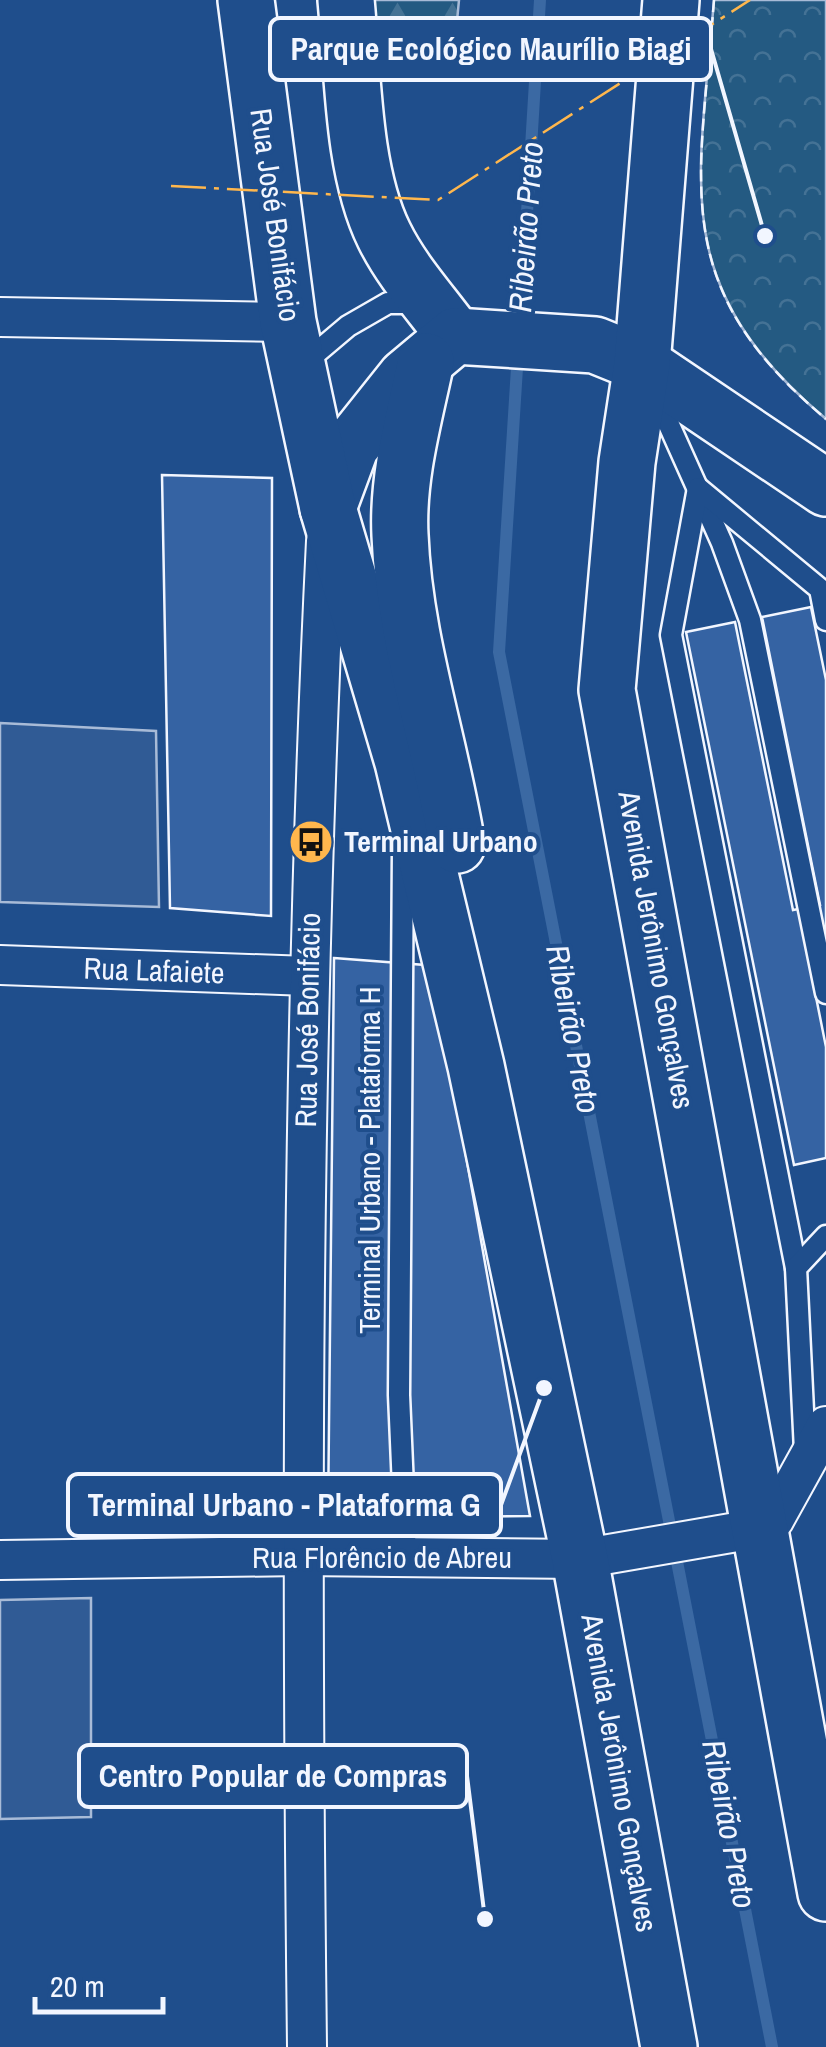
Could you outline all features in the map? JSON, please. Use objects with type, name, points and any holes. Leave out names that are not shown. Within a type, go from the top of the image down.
[{"type":"main road","name":"Rua José Bonifácio","points":[[246,0],[293,347],[328,508]]},
{"type":"main road","points":[[346,0],[362,154],[383,232],[445,334],[403,471],[400,534],[412,641],[443,758],[462,874],[459,904],[446,935]]},
{"type":"main road","name":"Avenida Jerônimo Gonçalves","points":[[672,0],[618,355],[626,462],[607,690],[741,1532],[826,1894]]},
{"type":"main road","points":[[445,334],[618,355],[826,488]]},
{"type":"main road","points":[[328,508],[351,446],[445,334]]},
{"type":"main road","name":"Avenida Jerônimo Gonçalves","points":[[328,508],[403,762],[601,1557],[669,2047]]},
{"type":"street","points":[[0,317],[293,347]]},
{"type":"street","name":"Rua José Bonifácio","points":[[306,2047],[301,1556],[308,976],[328,508]]},
{"type":"street","name":"Rua Lafaiete","points":[[0,965],[308,976]]},
{"type":"street","points":[[741,1532],[784,1509],[826,1426]]},
{"type":"street","name":"Rua Florêncio de Abreu","points":[[0,1560],[601,1557],[741,1532]]},
{"type":"lane","points":[[293,347],[307,356],[388,303],[445,334]]},
{"type":"lane","points":[[618,355],[698,488],[750,620],[826,993]]},
{"type":"lane","points":[[698,488],[820,589],[826,620]]},
{"type":"lane","points":[[698,488],[671,635],[796,1268],[805,1463]]},
{"type":"lane","name":"Terminal Urbano - Plataforma H","points":[[403,762],[398,1395],[406,1557]]},
{"type":"lane","points":[[796,1268],[826,1236]]},
{"type":"green space","points":[[372,0],[459,0],[452,73],[378,60]]},
{"type":"green space","points":[[714,0],[826,0],[826,419],[775,370],[739,323],[717,276],[705,229],[701,179]]},
{"type":"shaded area","points":[[0,723],[156,731],[159,907],[0,902]]},
{"type":"shaded area","points":[[91,1598],[91,1817],[0,1819],[0,1600]]},
{"type":"building","points":[[162,475],[272,478],[271,916],[170,908]]},
{"type":"building","points":[[811,607],[826,680],[826,959],[809,962],[826,1047],[826,1158],[794,1165],[686,632],[735,622],[793,910],[820,905],[762,617]]},
{"type":"building","points":[[334,958],[438,966],[463,1139],[530,1516],[328,1518]]},
{"type":"waterway","name":"Ribeirão Preto","points":[[520,327],[540,0]]},
{"type":"waterway","name":"Ribeirão Preto","points":[[518,352],[499,652],[772,2047]]},
{"type":"fence","points":[[714,0],[701,179],[705,229],[717,276],[739,323],[775,370],[826,419]]},
{"type":"power","points":[[171,186],[438,200],[750,0]]},
{"type":"place","name":"Parque Ecológico Maurílio Biagi","points":[[765,236]]},
{"type":"place","name":"Terminal Urbano","points":[[311,842]]},
{"type":"place","name":"Terminal Urbano - Plataforma G","points":[[544,1388]]},
{"type":"place","name":"Centro Popular de Compras","points":[[485,1919]]}]
